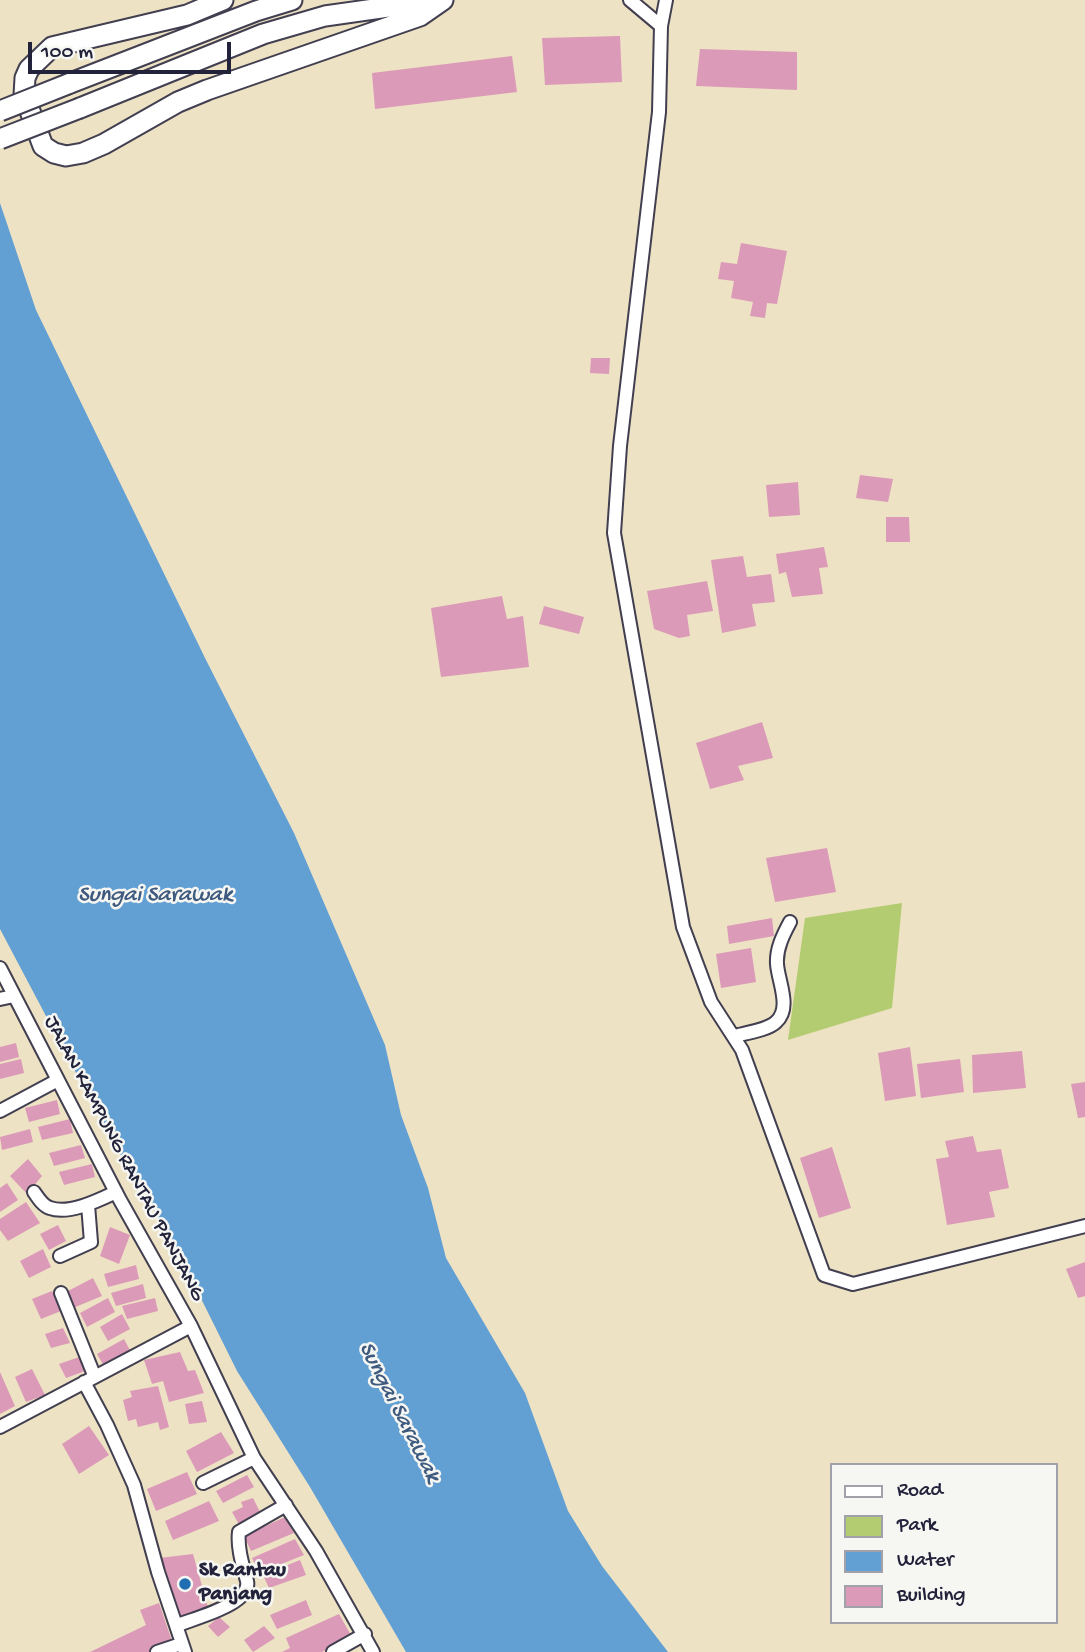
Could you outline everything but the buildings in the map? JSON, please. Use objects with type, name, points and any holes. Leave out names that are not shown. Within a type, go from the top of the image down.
[{"type":"highway","points":[[223,0],[187,15],[52,47],[39,56],[25,78],[24,95],[43,146],[54,153],[83,153],[177,102],[252,72],[420,16],[443,0]]},
{"type":"highway","points":[[0,111],[256,11],[292,0]]},
{"type":"highway","points":[[0,139],[263,34],[325,16],[437,0]]},
{"type":"street","points":[[630,0],[661,26]]},
{"type":"street","points":[[666,0],[661,26],[659,112],[620,446],[614,533],[682,927],[711,1002],[734,1036],[824,1275],[853,1284],[1085,1226]]},
{"type":"street","points":[[734,1036],[775,1024],[781,1016],[784,1001],[777,962],[783,935],[790,922]]},
{"type":"street","name":"JALAN KAMPUNG RANTAU PANJANG","points":[[0,968],[116,1192],[191,1326],[0,1427]]},
{"type":"street","points":[[0,999],[14,996]]},
{"type":"street","points":[[0,1111],[58,1080]]},
{"type":"street","points":[[34,1192],[51,1209],[88,1205],[116,1192]]},
{"type":"street","points":[[60,1256],[91,1242],[88,1205]]},
{"type":"street","points":[[61,1293],[89,1379],[134,1485],[158,1572],[178,1625],[183,1648],[157,1652]]},
{"type":"street","points":[[191,1326],[254,1458],[365,1634],[373,1652]]},
{"type":"street","points":[[203,1483],[254,1458]]},
{"type":"street","points":[[178,1625],[231,1605],[245,1594],[248,1584],[239,1532],[286,1506]]},
{"type":"street","points":[[333,1652],[365,1634]]},
{"type":"green space","points":[[902,903],[892,1008],[788,1040],[805,918]]},
{"type":"water","name":"Sungai Sarawak","points":[[0,203],[36,310],[205,658],[294,833],[385,1045],[401,1115],[428,1188],[446,1258],[525,1393],[568,1511],[602,1566],[668,1652],[406,1652],[310,1487],[237,1371],[173,1242],[112,1141],[0,929]]},
{"type":"place","name":"Sk Rantau Panjang","points":[[185,1584]]}]
